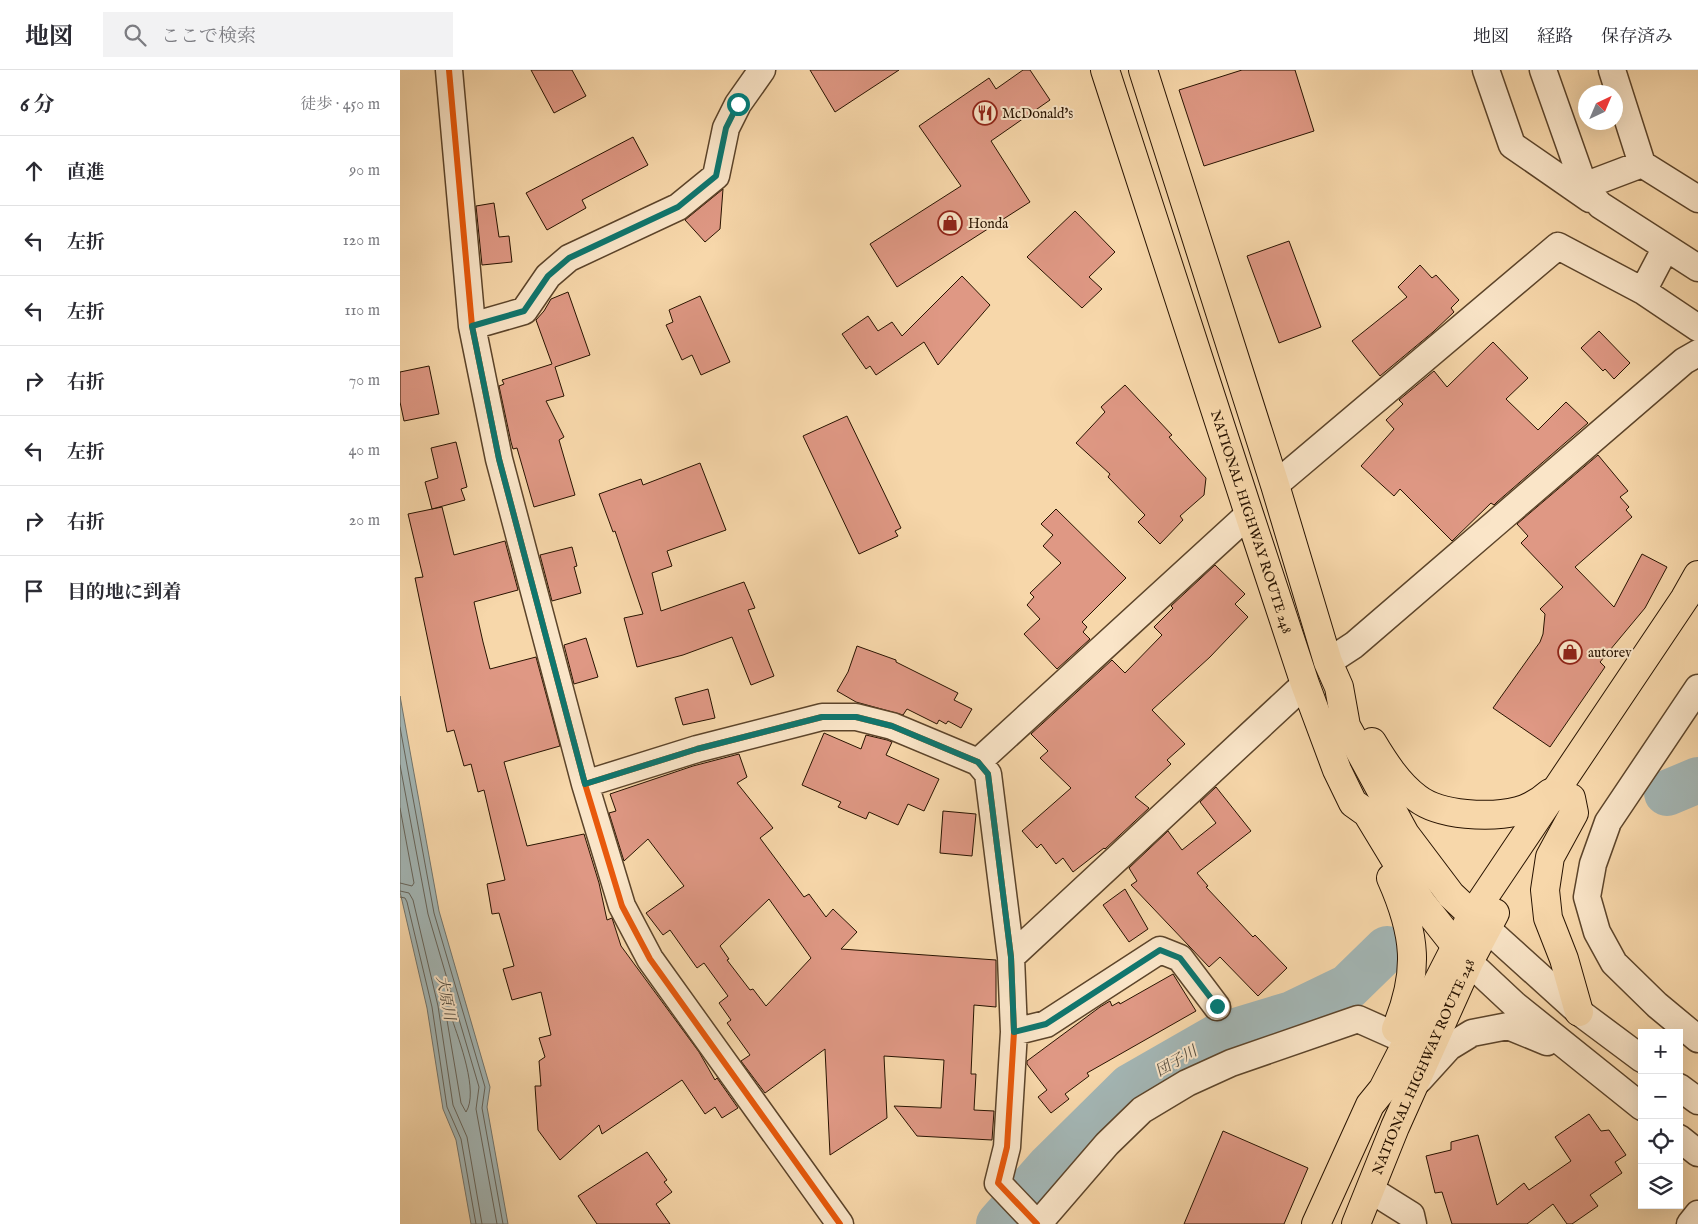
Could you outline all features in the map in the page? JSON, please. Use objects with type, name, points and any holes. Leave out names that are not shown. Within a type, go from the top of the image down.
[{"type":"highway","name":"NATIONAL HIGHWAY ROUTE 248","points":[[1105,70],[1248,514],[1305,684],[1337,770],[1353,803],[1367,813],[1421,902],[1462,954]]},
{"type":"highway","points":[[1143,70],[1275,485],[1328,662],[1339,687],[1386,766],[1418,799],[1444,809],[1472,815],[1498,814],[1519,811],[1566,791],[1698,604]]},
{"type":"highway","points":[[1566,791],[1698,575]]},
{"type":"highway","points":[[1339,687],[1346,726],[1405,834],[1452,895],[1479,922]]},
{"type":"highway","name":"NATIONAL HIGHWAY ROUTE 248","points":[[1316,1224],[1370,1105],[1383,1089],[1479,922],[1521,871],[1566,791]]},
{"type":"highway","points":[[1566,791],[1574,813],[1550,856],[1545,890],[1548,918],[1564,959],[1579,1012]]},
{"type":"highway","points":[[1353,803],[1356,821],[1390,876],[1404,908],[1410,932],[1413,973],[1407,1003],[1371,1085],[1370,1105]]},
{"type":"highway","name":"NATIONAL HIGHWAY ROUTE 248","points":[[1356,1224],[1415,1086],[1462,954]]},
{"type":"street","points":[[449,70],[472,326],[499,459],[585,784],[622,906],[650,959],[840,1224]]},
{"type":"street","points":[[472,326],[524,311],[548,276],[569,258],[678,207],[716,176],[726,128],[738,104],[762,70]]},
{"type":"street","points":[[1486,70],[1512,145],[1592,196],[1665,248],[1698,268]]},
{"type":"street","points":[[1544,70],[1592,196]]},
{"type":"street","points":[[1612,70],[1642,164],[1698,199]]},
{"type":"street","points":[[1592,196],[1642,164]]},
{"type":"street","points":[[1275,485],[1558,246],[1643,291],[1698,328]]},
{"type":"street","points":[[1643,291],[1665,248]]},
{"type":"street","points":[[1328,662],[1354,645],[1684,361],[1698,353]]},
{"type":"street","points":[[978,762],[1248,514]]},
{"type":"street","points":[[1011,957],[1305,684]]},
{"type":"street","points":[[1698,688],[1608,822],[1593,864],[1587,897],[1597,932],[1614,963],[1657,1005],[1698,1039]]},
{"type":"street","points":[[585,784],[697,749],[822,717],[856,717],[892,726],[978,762],[988,774],[1011,957],[1014,1032],[1008,1147],[998,1183],[1038,1224],[1108,1144],[1142,1110],[1188,1083],[1231,1063],[1358,1019],[1394,1035]]},
{"type":"street","points":[[1479,922],[1579,1012],[1638,1056]]},
{"type":"street","points":[[1014,1032],[1046,1024],[1160,950],[1180,958],[1217,1006]]},
{"type":"street","points":[[1462,954],[1515,1005],[1638,1104]]},
{"type":"street","points":[[1415,1086],[1449,1047],[1472,1033],[1486,1029],[1508,1026],[1574,1052]]},
{"type":"street","points":[[1683,1090],[1698,1101]]},
{"type":"street","points":[[1683,1141],[1698,1153]]},
{"type":"street","points":[[1371,1190],[1411,1215],[1413,1224]]},
{"type":"street","points":[[1690,1224],[1698,1214]]},
{"type":"water","name":"大原川","points":[[400,696],[439,911],[490,1087],[487,1107],[508,1224],[471,1224],[456,1140],[443,1109],[427,1008],[400,892]]},
{"type":"building","points":[[531,70],[572,70],[586,96],[554,113]]},
{"type":"building","points":[[810,70],[899,70],[835,112]]},
{"type":"building","points":[[1023,70],[1030,70],[1050,100],[991,141],[1030,202],[897,287],[870,244],[961,186],[919,126],[989,78],[996,89]]},
{"type":"building","points":[[1242,70],[1295,70],[1314,131],[1204,166],[1179,90]]},
{"type":"building","points":[[633,137],[648,165],[582,200],[586,208],[547,230],[526,193]]},
{"type":"building","points":[[723,189],[720,229],[705,242],[685,220]]},
{"type":"building","points":[[494,203],[499,237],[509,236],[512,262],[482,265],[476,206]]},
{"type":"building","points":[[1075,211],[1115,252],[1089,277],[1102,289],[1082,308],[1027,257]]},
{"type":"building","points":[[1289,241],[1321,327],[1279,343],[1247,256]]},
{"type":"building","points":[[1420,265],[1432,278],[1436,275],[1459,300],[1451,308],[1454,312],[1380,376],[1352,341],[1407,297],[1398,287]]},
{"type":"building","points":[[962,276],[990,305],[938,365],[924,342],[876,375],[870,366],[866,369],[842,334],[868,316],[878,331],[892,322],[902,336]]},
{"type":"building","points":[[568,292],[590,355],[555,367],[564,396],[546,401],[564,437],[559,440],[575,495],[534,507],[517,448],[513,449],[499,386],[504,384],[502,380],[552,364],[536,320],[551,299]]},
{"type":"building","points":[[700,296],[730,362],[701,375],[692,355],[682,360],[666,325],[673,322],[669,310]]},
{"type":"building","points":[[1599,331],[1630,363],[1614,379],[1605,369],[1603,371],[1581,348]]},
{"type":"building","points":[[1493,342],[1528,378],[1506,399],[1538,430],[1566,402],[1588,423],[1494,505],[1491,503],[1452,541],[1400,489],[1394,496],[1361,466],[1394,429],[1386,420],[1403,404],[1399,400],[1434,371],[1447,387]]},
{"type":"building","points":[[429,366],[439,414],[404,421],[400,402],[400,372]]},
{"type":"building","points":[[1125,385],[1172,435],[1169,437],[1206,478],[1204,495],[1180,516],[1183,520],[1160,544],[1138,522],[1145,515],[1108,477],[1110,474],[1076,443],[1105,412],[1101,407]]},
{"type":"building","points":[[847,416],[901,528],[895,531],[898,536],[859,554],[803,436]]},
{"type":"building","points":[[456,442],[467,487],[461,489],[465,500],[432,509],[425,482],[438,478],[431,448]]},
{"type":"building","points":[[1598,455],[1628,491],[1620,497],[1629,507],[1626,510],[1632,517],[1575,567],[1614,607],[1642,554],[1667,567],[1645,608],[1600,662],[1605,667],[1550,747],[1493,708],[1540,642],[1543,634],[1545,614],[1540,609],[1563,587],[1521,543],[1528,536],[1517,524]]},
{"type":"building","points":[[700,463],[726,530],[667,551],[672,566],[652,573],[661,611],[744,582],[755,608],[748,610],[774,676],[751,685],[732,637],[683,655],[637,667],[624,618],[643,614],[615,531],[613,532],[599,494],[641,479],[643,485]]},
{"type":"building","points":[[442,507],[454,555],[505,541],[518,590],[474,602],[490,669],[536,657],[560,746],[504,762],[527,846],[584,834],[599,883],[607,920],[612,918],[621,946],[699,1052],[715,1080],[717,1078],[738,1108],[722,1118],[715,1107],[705,1114],[682,1080],[602,1134],[599,1125],[560,1160],[538,1130],[535,1086],[541,1086],[539,1061],[545,1057],[539,1038],[551,1035],[541,992],[512,1000],[503,969],[514,966],[499,913],[492,914],[487,884],[505,880],[484,790],[478,792],[471,764],[464,766],[454,730],[447,732],[415,578],[423,577],[408,514]]},
{"type":"building","points":[[1056,509],[1126,578],[1082,622],[1087,627],[1083,632],[1090,639],[1057,669],[1024,634],[1040,619],[1027,605],[1034,597],[1030,593],[1061,563],[1043,546],[1053,535],[1041,524]]},
{"type":"building","points":[[572,547],[577,566],[574,567],[581,593],[552,601],[540,555]]},
{"type":"building","points":[[1215,565],[1245,594],[1235,604],[1248,617],[1210,657],[1152,710],[1185,744],[1167,760],[1171,764],[1135,797],[1149,808],[1105,849],[1073,872],[1063,858],[1056,864],[1041,844],[1037,848],[1022,831],[1071,788],[1040,758],[1048,751],[1031,734],[1112,660],[1125,673],[1162,635],[1154,627],[1173,608],[1171,606]]},
{"type":"building","points":[[586,638],[598,677],[574,684],[564,645]]},
{"type":"building","points":[[857,646],[896,660],[896,662],[958,693],[954,700],[972,709],[961,728],[948,721],[946,724],[939,720],[937,724],[907,709],[903,715],[856,702],[837,691],[848,672]]},
{"type":"building","points":[[708,689],[715,718],[683,725],[675,698]]},
{"type":"building","points":[[824,733],[861,749],[866,735],[892,742],[886,755],[939,779],[924,811],[908,804],[898,825],[869,812],[866,819],[838,807],[841,802],[802,785]]},
{"type":"building","points":[[739,754],[747,777],[737,783],[773,828],[760,838],[804,897],[809,894],[826,917],[833,909],[857,932],[841,949],[996,960],[996,1007],[974,1005],[971,1074],[976,1074],[974,1110],[994,1111],[992,1140],[917,1136],[894,1106],[941,1108],[944,1060],[884,1056],[887,1118],[830,1155],[825,1049],[765,1093],[741,1061],[750,1055],[727,1023],[731,1020],[719,1003],[728,996],[704,963],[697,968],[670,930],[663,935],[646,913],[684,886],[648,839],[624,861],[609,813],[616,811],[610,794],[693,766]],"holes":[[[769,899],[811,958],[766,1006],[753,989],[750,990],[727,960],[729,959],[720,946]]]},
{"type":"building","points":[[1216,787],[1251,831],[1197,873],[1208,886],[1206,887],[1253,937],[1255,935],[1287,968],[1258,996],[1220,957],[1209,967],[1131,885],[1137,881],[1129,868],[1168,831],[1182,850],[1216,823],[1200,802]]},
{"type":"building","points":[[943,811],[976,814],[972,856],[940,853]]},
{"type":"building","points":[[1125,889],[1148,929],[1129,942],[1103,905]]},
{"type":"building","points":[[1173,974],[1196,1011],[1087,1073],[1089,1076],[1065,1094],[1069,1099],[1051,1113],[1038,1097],[1047,1090],[1027,1064],[1027,1061],[1110,1001],[1112,1006],[1119,1002],[1120,1004]]},
{"type":"building","points":[[1589,1114],[1601,1131],[1609,1130],[1626,1155],[1615,1162],[1622,1173],[1590,1195],[1598,1206],[1572,1224],[1567,1224],[1553,1204],[1527,1224],[1452,1224],[1442,1192],[1435,1193],[1426,1156],[1451,1150],[1451,1142],[1478,1135],[1497,1205],[1524,1183],[1529,1190],[1571,1161],[1555,1137]]},
{"type":"building","points":[[1223,1131],[1308,1168],[1284,1224],[1184,1224]]},
{"type":"building","points":[[647,1152],[667,1180],[664,1182],[672,1192],[656,1204],[670,1224],[597,1224],[578,1196]]},
{"type":"waterway","name":"団子川","points":[[1667,793],[1698,780]]},
{"type":"waterway","name":"団子川","points":[[999,1224],[1050,1166],[1130,1087],[1219,1036],[1292,1014],[1348,987],[1387,949]]},
{"type":"cycle path","points":[[449,70],[472,326],[499,459],[585,784],[622,906],[650,959],[840,1224]]},
{"type":"cycle path","points":[[585,784],[697,749],[822,717],[856,717],[892,726],[978,762],[988,774],[1011,957],[1014,1032],[1007,1147],[998,1183],[1037,1224]]},
{"type":"place","name":"McDonald's","points":[[985,113]]},
{"type":"place","name":"Honda","points":[[950,223]]},
{"type":"place","name":"autorev","points":[[1570,652]]},
{"type":"route","points":[[738,104],[726,128],[716,176],[678,207],[569,258],[548,276],[524,311],[472,326],[499,459],[585,784],[697,749],[822,717],[856,717],[892,726],[978,762],[988,774],[1011,957],[1014,1032],[1046,1024],[1160,950],[1180,958],[1217,1006]]}]
